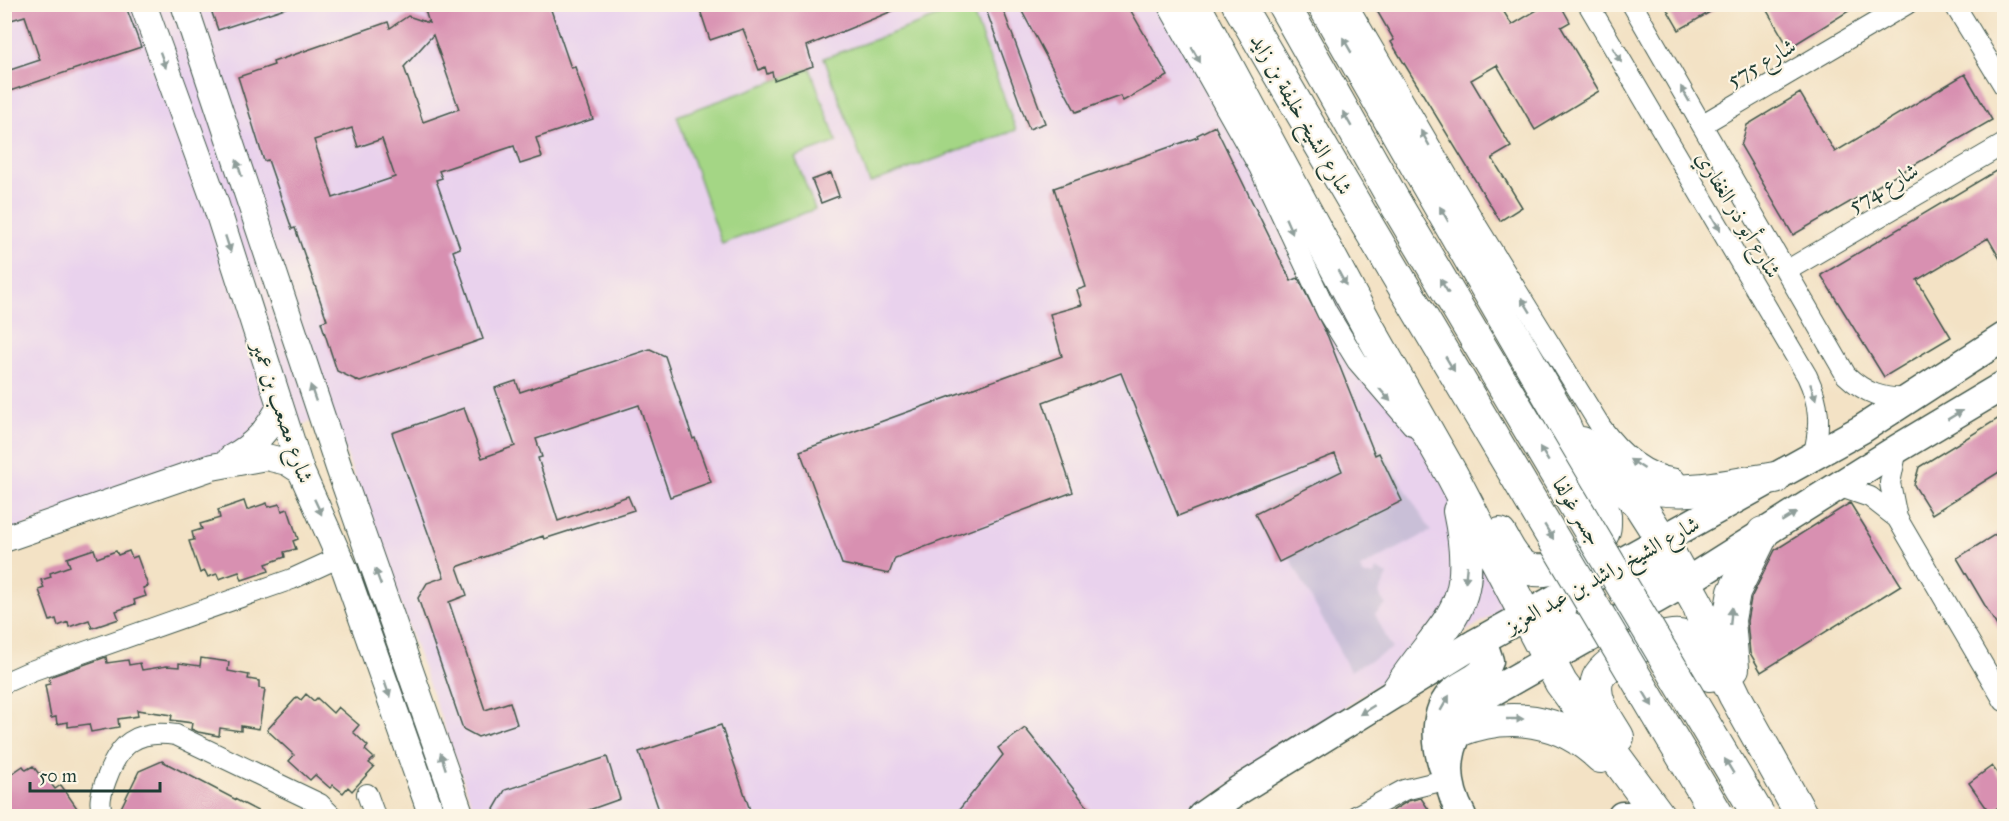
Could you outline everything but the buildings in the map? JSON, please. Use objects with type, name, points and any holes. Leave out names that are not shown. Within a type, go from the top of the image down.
[{"type":"main road","points":[[1194,4],[1368,327],[1448,467],[1548,612],[1589,636]]},
{"type":"main road","name":"شارع الشيخ خليفة بن زايد","points":[[1238,4],[1366,223]]},
{"type":"main road","name":"شارع الشيخ خليفة بن زايد","points":[[1283,4],[1397,206]]},
{"type":"main road","points":[[1333,8],[1472,262],[1557,410],[1603,508],[1605,525],[1596,544],[1552,570],[1535,571],[1519,563],[1477,493],[1448,467]]},
{"type":"main road","points":[[1239,129],[1274,150]]},
{"type":"main road","name":"جسر غولفا","points":[[1397,206],[1759,816]]},
{"type":"main road","name":"جسر غولفا","points":[[1366,223],[1718,816]]},
{"type":"main road","points":[[1472,262],[1477,226]]},
{"type":"main road","name":"شارع الشيخ راشد بن عبد العزيز","points":[[1658,553],[1775,478],[1862,429],[2004,337]]},
{"type":"main road","name":"شارع الشيخ راشد بن عبد العزيز","points":[[1449,779],[1450,755],[1458,731],[1475,706],[1490,693],[1686,582],[1897,449],[2004,385]]},
{"type":"main road","points":[[1557,410],[1639,504],[1658,553],[1686,582],[1735,696],[1805,812]]},
{"type":"main road","points":[[1398,690],[1453,617],[1463,593],[1467,554],[1448,467]]},
{"type":"main road","points":[[1609,472],[1632,483],[1670,490],[1775,478]]},
{"type":"main road","points":[[1735,696],[1730,620],[1734,592],[1762,533]]},
{"type":"main road","points":[[1618,565],[1636,562],[1658,553]]},
{"type":"main road","points":[[1633,612],[1647,590],[1658,553]]},
{"type":"main road","name":"شارع الشيخ راشد بن عبد العزيز","points":[[1202,816],[1239,790],[1398,690],[1476,643],[1548,612],[1618,565]]},
{"type":"main road","points":[[1548,612],[1549,658],[1572,700],[1637,782],[1659,816]]},
{"type":"main road","points":[[1659,816],[1644,779],[1604,713],[1596,688],[1599,674],[1610,662],[1672,635],[1684,638],[1693,646],[1762,768],[1782,793],[1805,812]]},
{"type":"main road","points":[[1462,816],[1455,803],[1439,748],[1438,720],[1441,709],[1450,695],[1487,667],[1488,655],[1476,643]]},
{"type":"main road","points":[[1458,731],[1506,719],[1522,719],[1569,732],[1595,751],[1659,816]]},
{"type":"main road","points":[[1622,816],[1647,816]]},
{"type":"street","name":"شارع مصعب بن عمير","points":[[143,4],[214,202],[301,471],[343,563],[432,816]]},
{"type":"street","name":"شارع مصعب بن عمير","points":[[184,4],[339,468],[461,816]]},
{"type":"street","points":[[1167,4],[1239,129],[1280,206],[1320,297],[1341,337],[1375,384],[1448,467]]},
{"type":"street","name":"شارع أبو ذر الغفاري","points":[[1588,4],[1814,391],[1819,424],[1813,456]]},
{"type":"street","name":"شارع أبو ذر الغفاري","points":[[1632,4],[1836,361],[1859,387],[1892,400],[1909,398]]},
{"type":"street","name":"شارع 575","points":[[1702,124],[1907,4]]},
{"type":"street","points":[[1954,4],[2004,86]]},
{"type":"street","points":[[1333,8],[1477,226],[1601,427],[1623,454],[1653,473],[1670,478],[1734,484]]},
{"type":"street","name":"شارع 574","points":[[1786,271],[2004,144]]},
{"type":"street","points":[[1781,332],[1799,328],[1811,316]]},
{"type":"street","points":[[4,539],[212,467],[250,448],[265,432],[280,407]]},
{"type":"street","points":[[1897,449],[1890,483],[1897,518],[2004,701]]},
{"type":"street","points":[[212,467],[266,457],[287,462],[301,471]]},
{"type":"street","points":[[1838,486],[1870,497],[1897,518]]},
{"type":"street","points":[[4,683],[40,668],[343,563]]},
{"type":"street","points":[[104,816],[100,796],[114,757],[121,748],[141,737],[164,734],[176,735],[320,804],[332,816]]},
{"type":"street","points":[[1356,816],[1404,790],[1449,779]]},
{"type":"street","points":[[367,794],[375,816]]},
{"type":"shaded area","points":[[1176,4],[1515,602],[1378,684],[1271,760],[1180,816],[476,816],[332,414],[5,533],[5,5]]},
{"type":"shaded area","points":[[1380,448],[1431,531],[1360,568],[1363,575],[1374,575],[1376,569],[1388,575],[1379,593],[1386,605],[1375,614],[1392,649],[1350,671],[1263,507]]},
{"type":"green space","points":[[970,5],[1016,130],[870,183],[824,58]]},
{"type":"green space","points":[[810,68],[837,142],[795,157],[815,209],[722,244],[677,116]]}]
